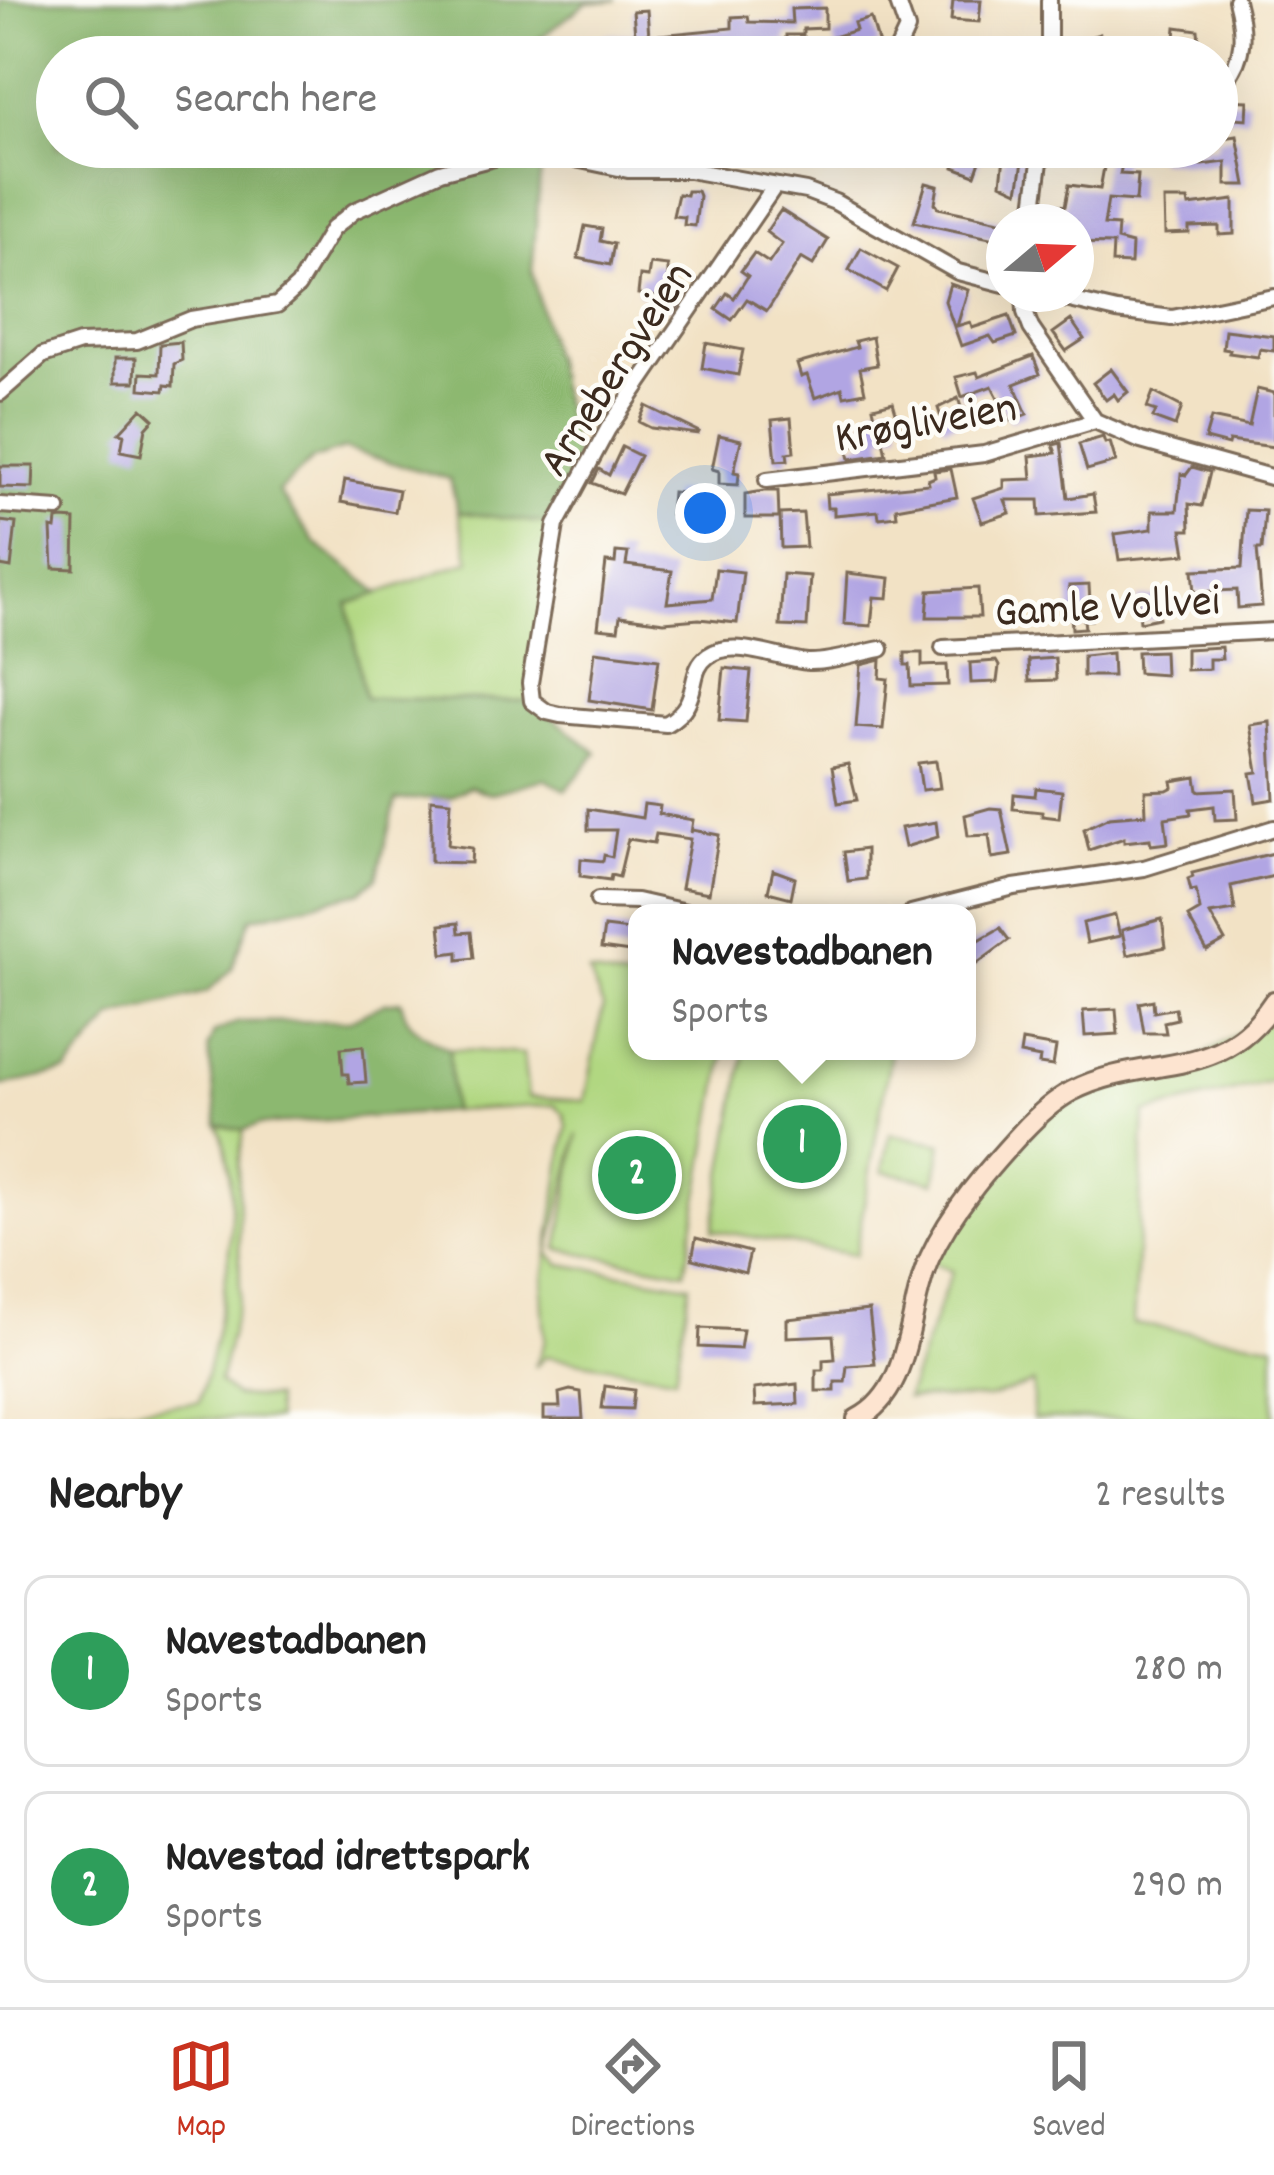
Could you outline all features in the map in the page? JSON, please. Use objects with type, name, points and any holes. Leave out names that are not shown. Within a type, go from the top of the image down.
[{"type":"street","points":[[897,0],[908,28],[904,36]]},
{"type":"street","points":[[1049,0],[1049,36]]},
{"type":"street","points":[[1236,0],[1243,43],[1238,58]]},
{"type":"street","points":[[0,392],[43,355],[80,343],[137,340],[191,319],[278,305],[298,286],[332,229],[354,211],[455,168]]},
{"type":"street","points":[[619,168],[689,170],[806,191],[836,202],[940,264],[986,278]]},
{"type":"street","points":[[1034,204],[1039,168]]},
{"type":"street","name":"Arnebergveien","points":[[774,187],[608,429],[556,525],[530,683],[532,701],[560,715],[666,724],[689,706],[700,665],[710,653],[735,649],[812,662],[881,649]]},
{"type":"street","points":[[1094,306],[1172,318],[1274,297]]},
{"type":"street","name":"Krøgliveien","points":[[766,480],[983,454],[1095,421],[1025,312]]},
{"type":"street","points":[[1095,421],[1141,441],[1274,478]]},
{"type":"street","points":[[0,505],[58,509]]},
{"type":"street","name":"Gamle Vollvei","points":[[943,648],[1274,631]]},
{"type":"street","points":[[947,904],[1014,887],[1144,868],[1274,828]]},
{"type":"street","points":[[598,900],[650,904]]},
{"type":"street","points":[[856,1419],[880,1402],[899,1369],[928,1261],[939,1240],[1025,1129],[1072,1091],[1222,1051],[1270,1014]]},
{"type":"green space","points":[[0,0],[617,0],[586,3],[543,36],[36,36],[36,168],[541,168],[532,272],[581,480],[556,525],[458,512],[450,479],[344,449],[313,459],[278,492],[316,544],[380,593],[348,604],[365,698],[532,701],[597,753],[566,790],[544,779],[489,794],[470,786],[451,797],[396,800],[377,877],[361,892],[251,918],[232,969],[207,992],[113,1017],[67,1072],[0,1086]]},
{"type":"green space","points":[[458,512],[556,525],[532,701],[364,698],[348,604],[470,561]]},
{"type":"green space","points":[[589,973],[628,980],[628,1060],[723,1060],[685,1272],[558,1249],[578,1134],[549,1253],[560,1264],[690,1285],[675,1377],[546,1356],[535,1367],[545,1341],[542,1292],[567,1126],[564,1114],[554,1105],[452,1111],[449,1049],[523,1054],[528,1097],[585,1101],[603,1007]]},
{"type":"green space","points":[[401,1001],[412,1025],[449,1049],[452,1111],[259,1125],[244,1130],[218,1125],[208,1047],[214,1033],[238,1022],[348,1021],[385,1003]]},
{"type":"green space","points":[[1263,1018],[1274,1024],[1274,1081],[1145,1113],[1133,1324],[1274,1344],[1274,1419],[1033,1419],[1033,1383],[989,1398],[906,1398],[952,1271],[928,1261],[958,1210],[1071,1091],[1197,1059]]},
{"type":"green space","points":[[743,1060],[889,1060],[855,1255],[713,1230]]},
{"type":"green space","points":[[218,1125],[244,1130],[238,1167],[240,1295],[219,1382],[235,1396],[274,1398],[276,1419],[100,1419],[97,1411],[199,1402],[222,1300],[231,1225],[227,1155]]},
{"type":"green space","points":[[890,1134],[942,1144],[935,1182],[883,1171]]},
{"type":"building","points":[[953,0],[981,0],[979,22],[951,20]]},
{"type":"building","points":[[825,8],[825,28],[786,36],[649,36],[732,28],[732,17],[792,23],[791,9]]},
{"type":"building","points":[[647,10],[649,36],[605,36],[635,34],[633,11]]},
{"type":"building","points":[[871,18],[876,36],[836,36],[856,30],[854,23]]},
{"type":"building","points":[[1176,27],[1198,30],[1199,36],[1175,36]]},
{"type":"building","points":[[1238,101],[1248,101],[1247,119],[1238,118]]},
{"type":"building","points":[[1238,141],[1246,185],[1226,185],[1226,168],[1238,168]]},
{"type":"building","points":[[1003,168],[1022,168],[1018,191],[1001,183]]},
{"type":"building","points":[[1104,168],[1138,175],[1136,201],[1108,199],[1104,225],[1118,226],[1117,240],[1132,244],[1131,264],[1112,263],[1113,244],[1094,243],[1094,204],[1065,204],[1069,185],[1100,189]]},
{"type":"building","points":[[926,183],[938,186],[938,208],[986,218],[986,237],[914,222]]},
{"type":"building","points":[[697,191],[699,196],[695,226],[684,225],[685,217],[673,216],[678,194]]},
{"type":"building","points":[[1164,200],[1188,200],[1189,206],[1234,200],[1234,234],[1219,235],[1219,226],[1165,234]]},
{"type":"building","points":[[781,210],[828,240],[813,265],[801,258],[767,311],[747,299],[732,320],[716,309],[727,293],[734,298],[748,276],[741,271],[754,253],[769,263],[782,244],[766,232]]},
{"type":"building","points":[[585,226],[602,229],[600,241],[614,244],[610,265],[578,258]]},
{"type":"building","points":[[861,248],[898,268],[886,291],[849,270]]},
{"type":"building","points":[[650,264],[668,266],[668,283],[686,295],[675,311],[653,296],[638,294],[640,276],[648,277]]},
{"type":"building","points":[[950,284],[968,290],[957,326],[970,322],[972,328],[1009,316],[1016,336],[995,343],[990,336],[961,346],[945,301]]},
{"type":"building","points":[[1071,320],[1084,339],[1066,351],[1053,333]]},
{"type":"building","points":[[1225,330],[1274,336],[1274,351],[1260,349],[1258,357],[1229,353],[1223,349]]},
{"type":"building","points":[[872,337],[877,365],[860,368],[865,392],[844,396],[842,388],[815,398],[807,375],[801,377],[797,364],[857,347],[855,341]]},
{"type":"building","points":[[181,342],[182,360],[174,364],[173,386],[165,385],[164,391],[140,389],[141,373],[159,374],[160,344]]},
{"type":"building","points":[[706,343],[743,350],[738,375],[702,368]]},
{"type":"building","points":[[1033,356],[1040,374],[1014,384],[1027,414],[1010,421],[992,386],[962,397],[956,377],[977,372],[979,377]]},
{"type":"building","points":[[115,358],[136,358],[135,382],[115,382]]},
{"type":"building","points":[[1111,369],[1128,392],[1118,400],[1114,394],[1106,400],[1093,383]]},
{"type":"building","points":[[1257,389],[1274,393],[1274,447],[1205,439],[1211,418],[1249,426]]},
{"type":"building","points":[[1153,392],[1182,407],[1175,426],[1153,418],[1156,411],[1147,408]]},
{"type":"building","points":[[958,398],[965,419],[944,427],[938,408]]},
{"type":"building","points":[[893,402],[901,430],[882,436],[886,454],[850,459],[847,447],[870,441],[864,420],[875,416],[873,407]]},
{"type":"building","points":[[646,406],[699,432],[698,434],[639,422]]},
{"type":"building","points":[[142,408],[154,419],[146,428],[141,455],[121,451],[124,434],[119,433]]},
{"type":"building","points":[[791,418],[794,452],[787,453],[788,460],[776,461],[772,420]]},
{"type":"building","points":[[719,435],[741,440],[734,472],[739,473],[738,485],[719,484],[719,471],[712,469]]},
{"type":"building","points":[[1103,437],[1105,443],[1110,442],[1116,462],[1087,470],[1079,444]]},
{"type":"building","points":[[1061,443],[1068,498],[1093,494],[1096,512],[1040,516],[1039,500],[1005,500],[1010,513],[982,522],[973,498],[1004,488],[1004,480],[1032,479],[1030,456],[1056,453],[1053,445]]},
{"type":"building","points":[[622,447],[640,456],[621,494],[592,483],[599,469],[609,475]]},
{"type":"building","points":[[0,466],[34,466],[33,488],[0,487]]},
{"type":"building","points":[[1192,467],[1210,472],[1202,506],[1189,504],[1190,530],[1182,530],[1186,554],[1119,560],[1115,534],[1152,529],[1152,511],[1177,511],[1181,474]]},
{"type":"building","points":[[951,469],[957,497],[896,508],[897,516],[879,518],[878,511],[834,515],[834,508],[827,508],[826,494],[929,484],[934,471]]},
{"type":"building","points":[[345,480],[399,490],[395,512],[341,502]]},
{"type":"building","points":[[778,491],[779,518],[745,518],[745,494]]},
{"type":"building","points":[[672,492],[706,495],[704,531],[685,530],[686,515],[670,514]]},
{"type":"building","points":[[1246,510],[1265,511],[1262,549],[1257,549],[1262,606],[1238,608],[1237,590],[1195,592],[1193,570],[1242,568]]},
{"type":"building","points":[[803,513],[806,547],[781,548],[780,514]]},
{"type":"building","points":[[57,520],[75,520],[74,569],[53,568],[51,528],[56,529]]},
{"type":"building","points":[[0,521],[16,523],[11,568],[0,566]]},
{"type":"building","points":[[616,552],[628,553],[626,565],[672,571],[667,603],[712,599],[716,569],[743,572],[737,623],[620,616],[618,630],[598,628],[606,562],[615,563]]},
{"type":"building","points":[[847,573],[890,578],[888,598],[874,597],[871,626],[844,624]]},
{"type":"building","points":[[783,574],[810,576],[807,627],[780,626]]},
{"type":"building","points":[[1089,585],[1091,620],[1084,620],[1085,628],[1072,629],[1069,586]]},
{"type":"building","points":[[978,588],[980,617],[927,617],[929,591]]},
{"type":"building","points":[[1158,597],[1159,618],[1140,622],[1138,598]]},
{"type":"building","points":[[1221,647],[1222,659],[1209,659],[1209,669],[1186,670],[1186,649]]},
{"type":"building","points":[[595,651],[659,659],[652,710],[589,700]]},
{"type":"building","points":[[1164,651],[1165,675],[1138,673],[1137,652]]},
{"type":"building","points":[[905,653],[922,653],[922,666],[947,665],[948,685],[911,686]]},
{"type":"building","points":[[1112,653],[1113,676],[1083,676],[1083,656]]},
{"type":"building","points":[[1055,658],[1056,680],[1029,681],[1028,660]]},
{"type":"building","points":[[881,660],[880,678],[888,679],[883,729],[856,727],[861,665]]},
{"type":"building","points":[[996,661],[997,682],[971,683],[970,663]]},
{"type":"building","points":[[724,668],[751,671],[746,722],[719,720]]},
{"type":"building","points":[[1270,722],[1274,799],[1256,802],[1251,773],[1258,772],[1250,725]]},
{"type":"building","points":[[936,761],[940,788],[922,790],[918,763]]},
{"type":"building","points":[[848,764],[857,800],[838,803],[832,767]]},
{"type":"building","points":[[1196,777],[1198,791],[1235,789],[1237,819],[1215,820],[1214,806],[1190,809],[1191,814],[1165,818],[1168,843],[1124,842],[1124,838],[1089,850],[1084,829],[1109,817],[1146,814],[1145,791],[1167,790],[1173,787],[1172,781]]},
{"type":"building","points":[[1036,788],[1062,791],[1059,818],[1013,809],[1014,794],[1035,796]]},
{"type":"building","points":[[431,799],[451,801],[448,845],[472,848],[471,863],[431,862]]},
{"type":"building","points":[[644,804],[660,806],[659,814],[693,820],[691,833],[719,835],[709,893],[681,888],[690,839],[656,834],[654,843],[628,839],[619,877],[580,876],[581,859],[612,857],[616,830],[588,830],[588,809],[642,818]]},
{"type":"building","points":[[1001,809],[1011,855],[992,858],[989,835],[968,836],[965,815]]},
{"type":"building","points":[[936,822],[938,837],[905,847],[901,828]]},
{"type":"building","points":[[866,849],[866,879],[848,881],[844,852]]},
{"type":"building","points":[[1274,853],[1274,876],[1231,886],[1235,910],[1210,914],[1225,941],[1207,951],[1188,917],[1200,910],[1188,879],[1192,873]]},
{"type":"building","points":[[773,870],[795,878],[791,898],[768,892]]},
{"type":"building","points":[[1115,915],[1120,936],[1087,943],[1083,923]]},
{"type":"building","points":[[1162,919],[1166,947],[1127,955],[1122,930]]},
{"type":"building","points":[[458,923],[459,933],[471,932],[474,958],[458,960],[458,952],[443,954],[440,925]]},
{"type":"building","points":[[604,927],[628,930],[628,952],[601,948]]},
{"type":"building","points":[[1000,928],[1009,940],[976,964],[976,942]]},
{"type":"building","points":[[1153,1000],[1154,1012],[1175,1008],[1177,1019],[1164,1022],[1166,1033],[1144,1033],[1139,1003]]},
{"type":"building","points":[[1116,1009],[1118,1034],[1085,1036],[1083,1011]]},
{"type":"building","points":[[1022,1041],[1056,1047],[1053,1066],[1020,1054]]},
{"type":"building","points":[[363,1046],[366,1082],[349,1083],[348,1074],[343,1074],[341,1048]]},
{"type":"building","points":[[696,1238],[750,1252],[745,1273],[692,1259]]},
{"type":"building","points":[[869,1310],[875,1364],[847,1366],[845,1382],[835,1382],[835,1391],[816,1391],[816,1370],[823,1370],[823,1360],[835,1359],[833,1335],[787,1337],[787,1319]]},
{"type":"building","points":[[700,1328],[743,1330],[740,1349],[699,1347]]},
{"type":"building","points":[[797,1384],[798,1404],[755,1406],[754,1389]]},
{"type":"building","points":[[605,1386],[634,1390],[632,1409],[602,1408]]},
{"type":"building","points":[[581,1392],[583,1419],[544,1419],[544,1407],[560,1407],[559,1393]]},
{"type":"place","name":"Navestadbanen","points":[[802,1144]]},
{"type":"place","name":"Navestad idrettspark","points":[[637,1175]]}]
